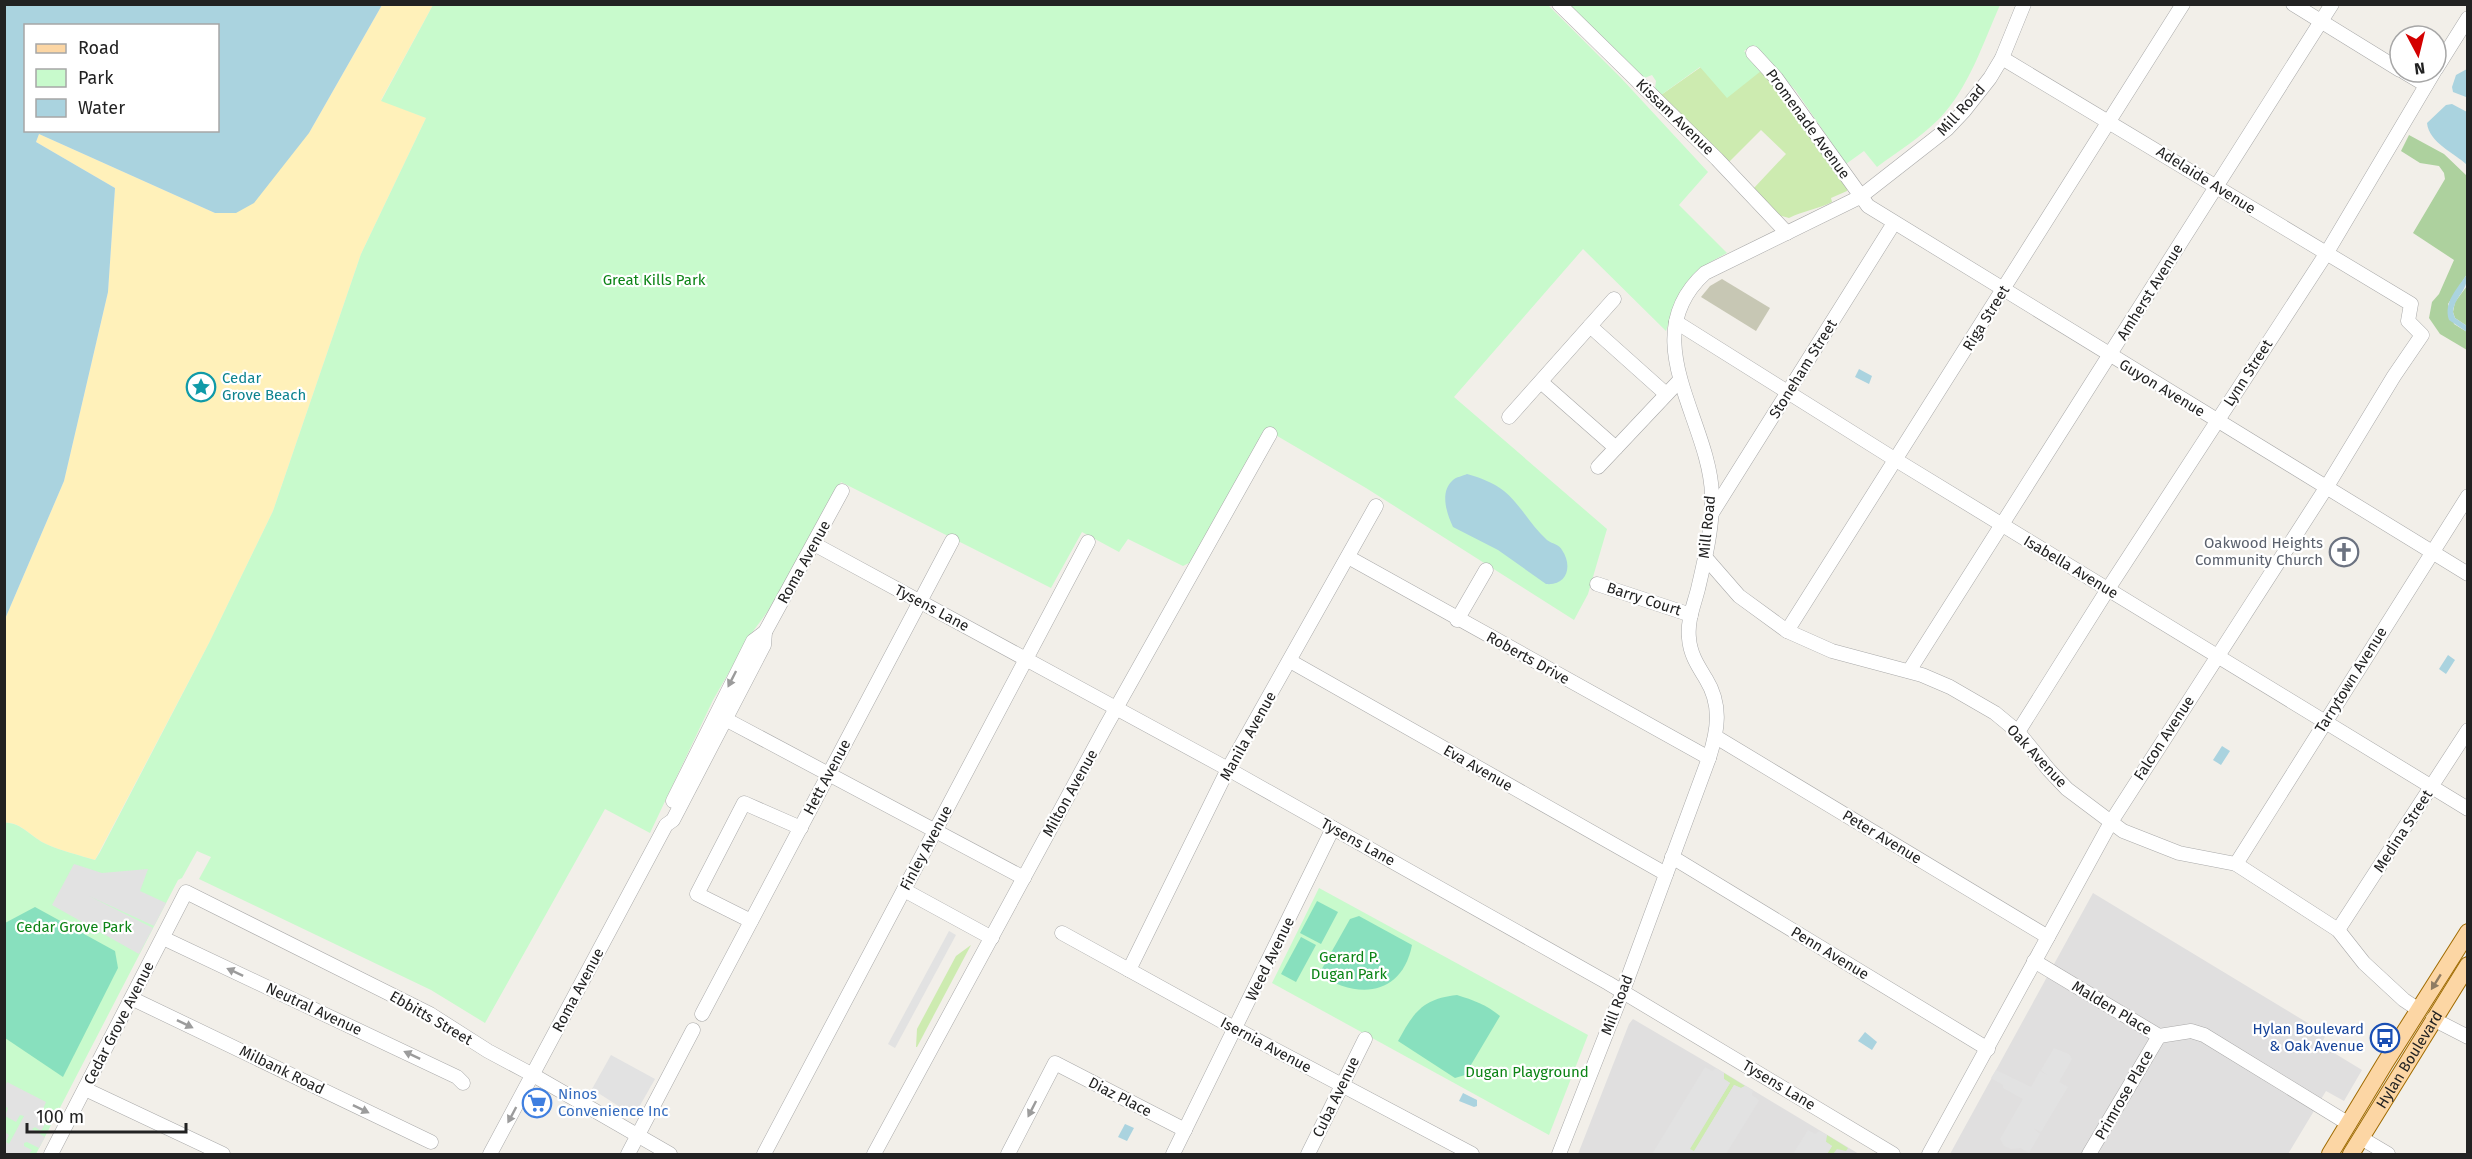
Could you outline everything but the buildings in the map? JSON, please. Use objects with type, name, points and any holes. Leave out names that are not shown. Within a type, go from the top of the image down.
[{"type":"main road","name":"Hylan Boulevard","points":[[2330,1155],[2468,932]]},
{"type":"main road","name":"Hylan Boulevard","points":[[2351,1155],[2468,965]]},
{"type":"street","name":"Kissam Avenue","points":[[1559,4],[1710,151],[1787,233]]},
{"type":"street","name":"Mill Road","points":[[1559,1155],[1623,991],[1716,737],[1717,708],[1714,694],[1689,646],[1691,615],[1705,557],[1711,514],[1710,475],[1680,380],[1674,345],[1676,322],[1681,303],[1705,273],[1860,197],[1947,129],[1978,93],[2002,58],[2024,4]]},
{"type":"street","name":"Riga Street","points":[[1787,631],[2183,4]]},
{"type":"street","points":[[2293,4],[2388,62]]},
{"type":"street","name":"Amherst Avenue","points":[[1909,671],[2332,4]]},
{"type":"street","name":"Lynn Street","points":[[2448,50],[2468,18]]},
{"type":"street","name":"Promenade Avenue","points":[[1754,53],[1781,84],[1860,197]]},
{"type":"street","name":"Adelaide Avenue","points":[[2002,58],[2109,120],[2410,304],[2408,321],[2422,335]]},
{"type":"street","name":"Lynn Street","points":[[2018,732],[2108,589],[2326,254],[2426,85]]},
{"type":"street","name":"Guyon Avenue","points":[[1860,197],[1868,206],[1893,223],[2468,574]]},
{"type":"street","name":"Stoneham Street","points":[[1711,514],[1789,393],[1893,223]]},
{"type":"street","points":[[1509,417],[1614,299]]},
{"type":"street","name":"Isabella Avenue","points":[[1676,322],[2216,657],[2468,809]]},
{"type":"street","points":[[1590,326],[1666,394]]},
{"type":"street","name":"Falcon Avenue","points":[[1929,1155],[2110,822],[2422,335]]},
{"type":"street","points":[[1598,467],[1680,380]]},
{"type":"street","points":[[1541,382],[1616,448]]},
{"type":"street","name":"Milton Avenue","points":[[874,1155],[1117,708],[1270,434]]},
{"type":"street","name":"Roma Avenue","points":[[490,1155],[666,825],[673,820],[727,720],[764,645],[765,632],[842,491]]},
{"type":"street","name":"Tarrytown Avenue","points":[[2236,864],[2468,496]]},
{"type":"street","name":"Manila Avenue","points":[[1129,970],[1228,769],[1376,506]]},
{"type":"street","name":"Hett Avenue","points":[[702,1014],[952,541]]},
{"type":"street","name":"Finley Avenue","points":[[764,1155],[1088,542]]},
{"type":"street","name":"Tysens Lane","points":[[814,544],[1228,769],[1623,991],[1893,1155]]},
{"type":"street","name":"Roberts Drive","points":[[1348,557],[1457,620],[1709,758]]},
{"type":"street","name":"Oak Avenue","points":[[1705,557],[1739,596],[1787,631],[1832,651],[1909,671],[1973,699],[2018,732],[2067,789],[2123,831],[2179,853],[2236,864],[2338,930],[2376,975],[2419,1010]]},
{"type":"street","points":[[1457,620],[1486,570]]},
{"type":"street","name":"Barry Court","points":[[1597,584],[1691,615]]},
{"type":"street","name":"Roma Avenue","points":[[666,825],[666,816],[733,676],[753,640],[765,632]]},
{"type":"street","name":"Eva Avenue","points":[[1290,661],[1665,874]]},
{"type":"street","points":[[727,720],[1024,878]]},
{"type":"street","name":"Medina Street","points":[[2338,930],[2468,730]]},
{"type":"street","name":"Peter Avenue","points":[[1716,737],[2048,937]]},
{"type":"street","points":[[750,921],[697,894],[744,803],[801,828]]},
{"type":"street","name":"Weed Avenue","points":[[1173,1155],[1333,828]]},
{"type":"street","name":"Penn Avenue","points":[[1672,857],[1988,1049]]},
{"type":"street","points":[[904,890],[992,938]]},
{"type":"street","name":"Ebbitts Street","points":[[186,892],[430,1014],[488,1051],[670,1155]]},
{"type":"street","name":"Cedar Grove Avenue","points":[[51,1155],[186,892]]},
{"type":"street","name":"Isernia Avenue","points":[[1062,933],[1341,1086],[1446,1148],[1472,1155]]},
{"type":"street","name":"Neutral Avenue","points":[[163,938],[457,1077],[463,1083]]},
{"type":"street","name":"Malden Place","points":[[2034,961],[2159,1036],[2191,1031],[2204,1035],[2349,1124]]},
{"type":"street","name":"Milbank Road","points":[[132,999],[431,1142]]},
{"type":"street","points":[[2433,1019],[2468,1037]]},
{"type":"street","points":[[628,1155],[693,1030]]},
{"type":"street","name":"Primrose Place","points":[[2089,1155],[2159,1036]]},
{"type":"street","name":"Cuba Avenue","points":[[1308,1155],[1365,1039]]},
{"type":"street","name":"Diaz Place","points":[[1008,1155],[1055,1063],[1185,1130]]},
{"type":"street","points":[[85,1089],[223,1155]]},
{"type":"street","points":[[2361,1138],[2388,1155]]},
{"type":"shaded area","points":[[1722,279],[1770,308],[1756,331],[1701,297],[1710,286]]},
{"type":"shaded area","points":[[74,864],[102,873],[148,869],[140,891],[166,903],[154,926],[89,896],[153,928],[139,954],[52,905]]},
{"type":"shaded area","points":[[2093,893],[2326,1034],[2321,1045],[2362,1070],[2344,1101],[2326,1091],[2288,1154],[1950,1154]]},
{"type":"shaded area","points":[[949,931],[956,935],[895,1048],[888,1044]]},
{"type":"shaded area","points":[[1633,1019],[1859,1154],[1578,1154],[1629,1024]]},
{"type":"shaded area","points":[[2054,1048],[2069,1054],[2072,1059],[2059,1082],[2068,1087],[2041,1132],[2033,1128],[2040,1134],[2029,1153],[2021,1148],[2011,1149],[2004,1146],[2000,1139],[2023,1099],[1991,1078],[1996,1070],[2031,1087],[2040,1071],[2047,1075],[2041,1070]]},
{"type":"shaded area","points":[[611,1055],[655,1079],[634,1116],[592,1089]]},
{"type":"shaded area","points":[[1705,1067],[1712,1071],[1716,1068],[1724,1073],[1724,1079],[1730,1083],[1690,1149],[1694,1151],[1734,1085],[1741,1088],[1745,1086],[1753,1090],[1752,1095],[1759,1100],[1757,1104],[1726,1154],[1652,1154]]},
{"type":"shaded area","points":[[7,1082],[46,1102],[42,1111],[50,1115],[41,1131],[35,1127],[32,1129],[45,1137],[39,1148],[27,1142],[24,1143],[24,1146],[32,1150],[29,1154],[5,1154],[5,1132],[9,1135],[6,1142],[9,1144],[24,1116],[20,1115],[16,1122],[5,1116],[8,1108],[4,1106]]},
{"type":"shaded area","points":[[1808,1130],[1815,1134],[1819,1131],[1827,1135],[1826,1142],[1832,1146],[1827,1154],[1793,1154]]},
{"type":"green space","name":"Great Kills Park","points":[[433,5],[1548,5],[1621,78],[1708,172],[1679,205],[1727,253],[1702,268],[1686,283],[1666,331],[1583,249],[1454,397],[1607,529],[1588,594],[1574,620],[1366,488],[1267,430],[1193,561],[1183,566],[1128,539],[1119,552],[1082,532],[1051,588],[841,482],[768,611],[751,634],[713,700],[650,833],[605,809],[485,1023],[431,990],[199,879],[211,857],[197,851],[182,878],[178,880],[36,1154],[5,1154],[4,823],[21,827],[46,844],[70,853],[95,860],[100,852],[209,643],[273,511],[361,254],[426,118],[381,101]]},
{"type":"green space","points":[[1570,5],[2000,5],[1974,65],[1950,107],[1925,132],[1877,167],[1864,151],[1846,164],[1796,91],[1754,45],[1744,51],[1761,71],[1727,98],[1700,67],[1661,95],[1655,88],[1656,81],[1652,75],[1642,79]]},
{"type":"green space","points":[[1701,67],[1761,71],[1772,82],[1847,186],[1847,191],[1831,198],[1832,202],[1789,218],[1778,215],[1753,189],[1786,154],[1761,130],[1728,163],[1661,95]]},
{"type":"green space","points":[[2409,135],[2444,154],[2467,176],[2467,274],[2448,304],[2454,324],[2467,332],[2467,350],[2440,334],[2429,318],[2432,302],[2439,294],[2454,260],[2413,233],[2445,179],[2439,166],[2420,163],[2401,151]]},
{"type":"green space","points":[[2467,286],[2467,326],[2455,318],[2453,312],[2455,302]]},
{"type":"green space","name":"Gerard P. Dugan Park","points":[[1319,888],[1588,1035],[1549,1135],[1272,983]]},
{"type":"green space","points":[[1317,901],[1338,912],[1321,944],[1300,933]]},
{"type":"green space","points":[[35,907],[115,951],[118,968],[63,1077],[5,1038],[5,923]]},
{"type":"green space","points":[[1359,916],[1412,945],[1407,962],[1399,975],[1376,988],[1362,990],[1348,988],[1319,974],[1350,919]]},
{"type":"green space","points":[[1301,937],[1316,945],[1296,982],[1281,974]]},
{"type":"green space","points":[[971,945],[916,1047],[917,1029],[956,956]]},
{"type":"green space","points":[[1457,995],[1480,1003],[1500,1016],[1465,1075],[1455,1078],[1398,1041],[1420,1009],[1435,1000]]},
{"type":"green space","points":[[1724,1073],[1745,1086],[1741,1088],[1734,1085],[1694,1152],[1689,1149],[1730,1083],[1724,1079]]},
{"type":"green space","points":[[1827,1135],[1848,1148],[1846,1151],[1837,1149],[1833,1154],[1827,1154],[1832,1146],[1825,1141]]},
{"type":"sand","name":"Cedar Grove Beach","points":[[382,5],[433,5],[381,100],[426,118],[361,254],[273,511],[209,643],[95,860],[64,851],[41,841],[16,825],[5,823],[5,619],[64,481],[108,292],[115,188],[36,142],[39,134],[215,213],[309,133]]},
{"type":"water","points":[[5,4],[382,5],[309,133],[254,203],[236,213],[215,213],[39,134],[36,142],[115,188],[108,292],[64,481],[5,619]]},
{"type":"water","points":[[2468,69],[2467,102],[2466,97],[2453,92],[2452,87],[2456,75]]},
{"type":"water","points":[[2452,104],[2467,112],[2467,165],[2437,142],[2427,123],[2446,105]]},
{"type":"water","points":[[2467,274],[2466,285],[2456,301],[2453,312],[2455,318],[2467,326],[2467,332],[2449,320],[2448,307],[2452,296]]},
{"type":"water","points":[[1859,369],[1872,376],[1869,384],[1855,377]]},
{"type":"water","points":[[1467,474],[1504,491],[1547,540],[1561,548],[1567,568],[1566,574],[1559,582],[1546,584],[1498,550],[1453,527],[1447,510],[1446,491],[1453,480]]},
{"type":"water","points":[[2448,655],[2455,660],[2446,674],[2439,669]]},
{"type":"water","points":[[2222,746],[2230,751],[2221,765],[2213,760]]},
{"type":"water","points":[[1865,1032],[1877,1042],[1872,1050],[1858,1041]]},
{"type":"water","points":[[1463,1093],[1477,1100],[1477,1106],[1459,1101]]},
{"type":"water","points":[[1125,1124],[1134,1128],[1127,1141],[1118,1137]]},
{"type":"place","name":"Cedar Grove Beach","points":[[201,387]]},
{"type":"place","name":"Oakwood Heights Community Church","points":[[2344,552]]},
{"type":"place","name":"Hylan Boulevard & Oak Avenue","points":[[2385,1038]]},
{"type":"place","name":"Ninos Convenience Inc","points":[[537,1103]]},
{"type":"park label","name":"Cedar Grove Park","points":[[74,927]]},
{"type":"park label","name":"Dugan Playground","points":[[1527,1072]]}]
